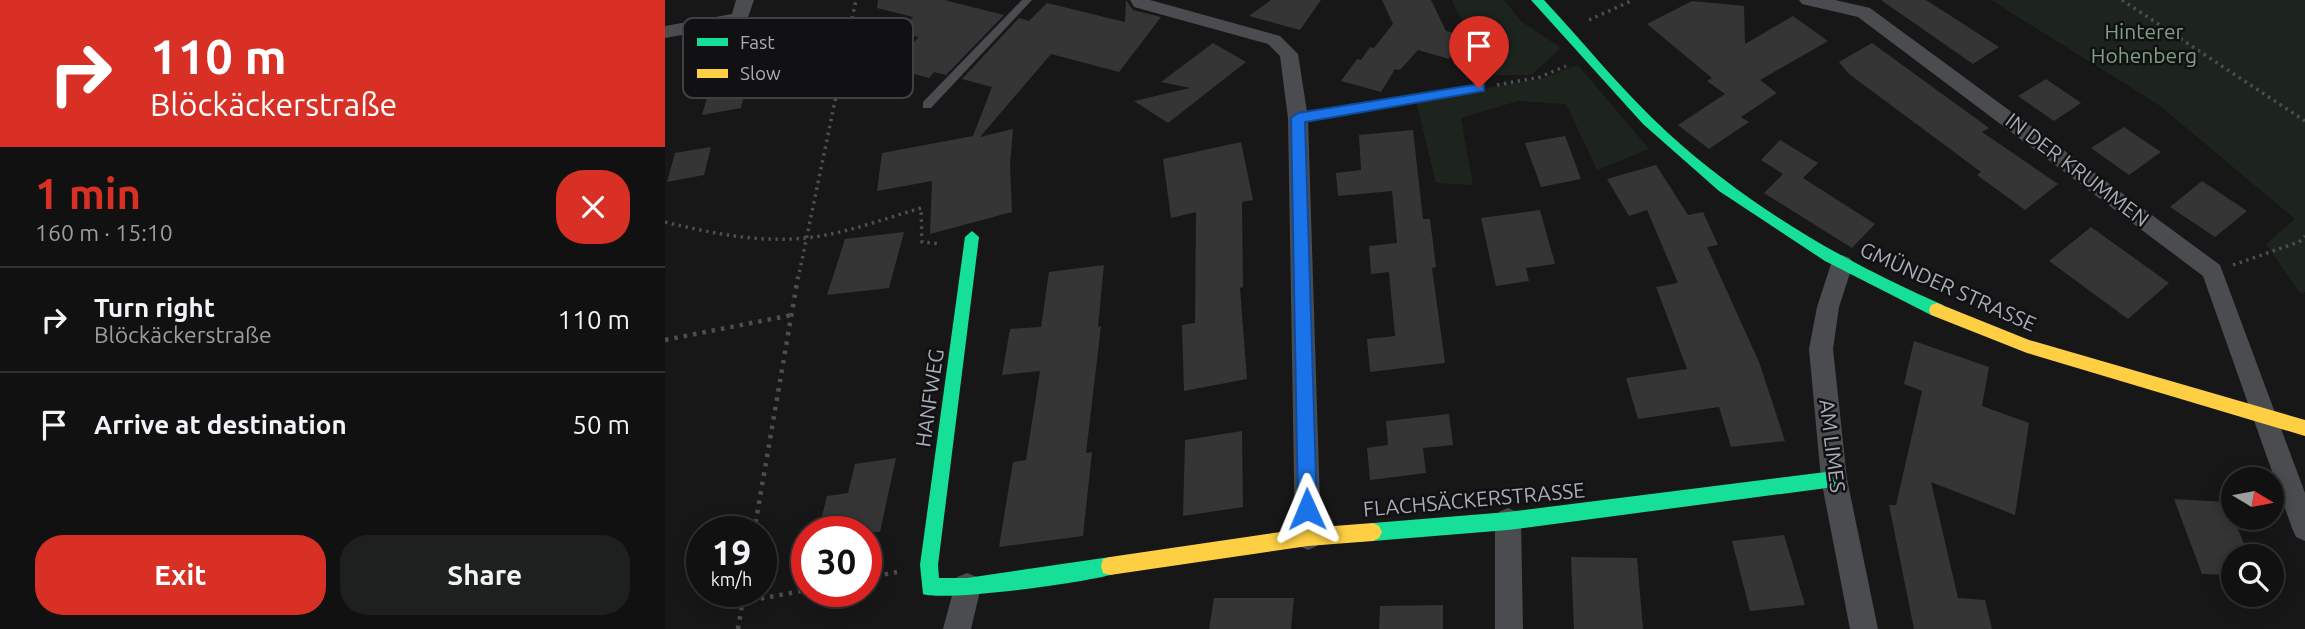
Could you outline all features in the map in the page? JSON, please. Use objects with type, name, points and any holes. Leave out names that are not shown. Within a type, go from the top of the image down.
[{"type":"street","points":[[740,18],[745,0]]},
{"type":"street","points":[[1139,0],[1140,3],[1274,40],[1289,54],[1298,118],[1308,537]]},
{"type":"street","name":"GMÜNDER STRASSE","points":[[1537,0],[1664,137],[1742,198],[1842,264],[1931,307],[2027,346],[2266,414],[2305,428]]},
{"type":"street","name":"IN DER KRUMMEN","points":[[1808,0],[1864,12],[2212,271],[2266,414],[2305,528]]},
{"type":"street","points":[[665,32],[683,29]]},
{"type":"street","name":"HANFWEG","points":[[929,565],[972,237]]},
{"type":"street","name":"AM LIMES","points":[[1842,264],[1828,307],[1821,349],[1834,479],[1864,629]]},
{"type":"street","name":"FLACHSÄCKERSTRASSE","points":[[929,565],[930,587],[967,587],[1308,537],[1508,521],[1834,479]]},
{"type":"street","points":[[1508,521],[1509,629]]},
{"type":"street","points":[[957,629],[967,587]]},
{"type":"lane","points":[[927,105],[1027,0]]},
{"type":"lane","points":[[1298,118],[1479,88]]},
{"type":"path","points":[[852,18],[856,0]]},
{"type":"path","points":[[1564,29],[1633,0]]},
{"type":"path","points":[[2122,0],[2305,121]]},
{"type":"path","points":[[1479,88],[1540,77],[1590,57]]},
{"type":"path","points":[[757,516],[805,238],[835,98]]},
{"type":"path","points":[[665,222],[716,234],[769,240],[828,235],[921,208],[922,242],[931,245],[972,237]]},
{"type":"path","points":[[2261,257],[2299,242],[2305,236]]},
{"type":"path","points":[[665,340],[792,314]]},
{"type":"path","points":[[738,629],[741,607]]},
{"type":"green space","points":[[1452,0],[1504,0],[1521,21],[1561,48],[1531,75],[1495,75],[1511,44],[1483,35],[1468,26]]},
{"type":"green space","name":"Hinterer Hohenberg","points":[[1991,0],[2305,0],[2305,292],[2300,293],[2266,244],[2295,219],[2159,105]]},
{"type":"green space","points":[[1578,65],[1649,149],[1597,170],[1566,104],[1518,101],[1461,118],[1473,185],[1436,183],[1416,101],[1544,78]]},
{"type":"building","points":[[878,0],[944,0],[1004,15],[946,75],[934,72],[929,78],[913,74],[913,43],[919,37],[913,36],[913,17],[877,8]]},
{"type":"building","points":[[1126,0],[1133,10],[1161,17],[1119,72],[1051,54],[980,137],[1013,129],[1010,165],[1012,212],[930,234],[932,181],[877,191],[882,153],[973,136],[992,87],[962,79],[1019,18],[1029,21],[1047,3],[1125,22]]},
{"type":"building","points":[[1271,0],[1321,0],[1300,30],[1249,16]]},
{"type":"building","points":[[1382,0],[1431,0],[1446,31],[1463,35],[1449,59],[1418,50],[1400,70],[1395,69],[1381,92],[1341,81],[1357,59],[1361,60],[1370,47],[1374,48],[1393,24]]},
{"type":"building","points":[[1881,0],[1926,0],[1999,47],[1973,64]]},
{"type":"building","points":[[1692,1],[1744,6],[1745,44],[1793,16],[1828,41],[1760,80],[1777,93],[1741,117],[1749,122],[1709,149],[1678,125],[1725,94],[1707,81],[1712,78],[1647,24]]},
{"type":"building","points":[[1213,43],[1246,62],[1168,123],[1134,101],[1190,88],[1161,82]]},
{"type":"building","points":[[1872,43],[1989,128],[1982,132],[2058,184],[2025,210],[1977,175],[1981,172],[1849,74],[1839,62]]},
{"type":"building","points":[[2046,79],[2081,103],[2054,121],[2018,96]]},
{"type":"building","points":[[707,98],[743,98],[741,108],[702,115]]},
{"type":"building","points":[[2124,127],[2161,152],[2129,175],[2091,148]]},
{"type":"building","points":[[1413,130],[1423,219],[1430,219],[1436,267],[1432,268],[1445,363],[1370,372],[1367,339],[1395,336],[1389,272],[1371,274],[1369,246],[1397,243],[1392,191],[1338,196],[1336,173],[1361,170],[1359,135]]},
{"type":"building","points":[[1565,136],[1581,179],[1541,187],[1525,143]]},
{"type":"building","points":[[1780,140],[1818,163],[1803,178],[1875,224],[1852,248],[1764,193],[1783,174],[1761,160]]},
{"type":"building","points":[[1241,142],[1253,200],[1242,202],[1243,287],[1240,288],[1247,379],[1184,391],[1182,325],[1195,323],[1196,212],[1171,218],[1163,159]]},
{"type":"building","points":[[711,147],[704,175],[667,182],[675,153]]},
{"type":"building","points":[[1656,165],[1688,215],[1703,212],[1718,245],[1707,247],[1759,362],[1785,441],[1731,447],[1719,407],[1638,419],[1626,378],[1687,369],[1656,287],[1678,283],[1647,210],[1629,216],[1607,179]]},
{"type":"building","points":[[2202,181],[2247,211],[2215,237],[2170,207]]},
{"type":"building","points":[[1540,210],[1555,264],[1526,268],[1529,281],[1496,286],[1481,218]]},
{"type":"building","points":[[2091,227],[2169,283],[2128,319],[2049,261]]},
{"type":"building","points":[[904,232],[889,288],[827,295],[845,239]]},
{"type":"building","points":[[1104,265],[1098,327],[1101,326],[1086,453],[1092,452],[1083,536],[999,547],[1013,462],[1026,460],[1040,371],[1002,375],[1010,329],[1041,327],[1049,272]]},
{"type":"building","points":[[1914,341],[1989,367],[1982,406],[2029,423],[2015,515],[1931,482],[1958,598],[1985,600],[1992,629],[1914,629],[1889,505],[1896,505],[1922,391],[1904,384]]},
{"type":"building","points":[[1449,414],[1453,445],[1423,448],[1426,473],[1370,480],[1367,448],[1388,445],[1386,421]]},
{"type":"building","points":[[1242,431],[1243,507],[1183,516],[1185,440]]},
{"type":"building","points":[[896,458],[882,523],[882,516],[822,516],[827,496],[848,493],[855,464]]},
{"type":"building","points":[[2174,499],[2221,502],[2221,530],[2238,530],[2244,544],[2221,544],[2221,575],[2202,574]]},
{"type":"building","points":[[1784,535],[1805,605],[1750,611],[1732,541]]},
{"type":"building","points":[[1571,557],[1637,558],[1643,629],[1574,629]]},
{"type":"building","points":[[1214,598],[1294,598],[1291,629],[1209,629]]},
{"type":"building","points":[[1443,605],[1443,629],[1379,629],[1380,606]]},
{"type":"traffic: fast","points":[[1537,0],[1647,121],[1724,187],[1830,256],[1937,310]]},
{"type":"traffic: fast","points":[[972,237],[929,565],[930,587],[967,587],[1110,566]]},
{"type":"traffic: fast","points":[[1373,532],[1508,521],[1834,479]]},
{"type":"traffic: slow","points":[[1937,310],[2027,346],[2305,428]]},
{"type":"traffic: slow","points":[[1110,566],[1308,537],[1373,532]]},
{"type":"route","points":[[1307,509],[1298,118],[1479,88]]}]
